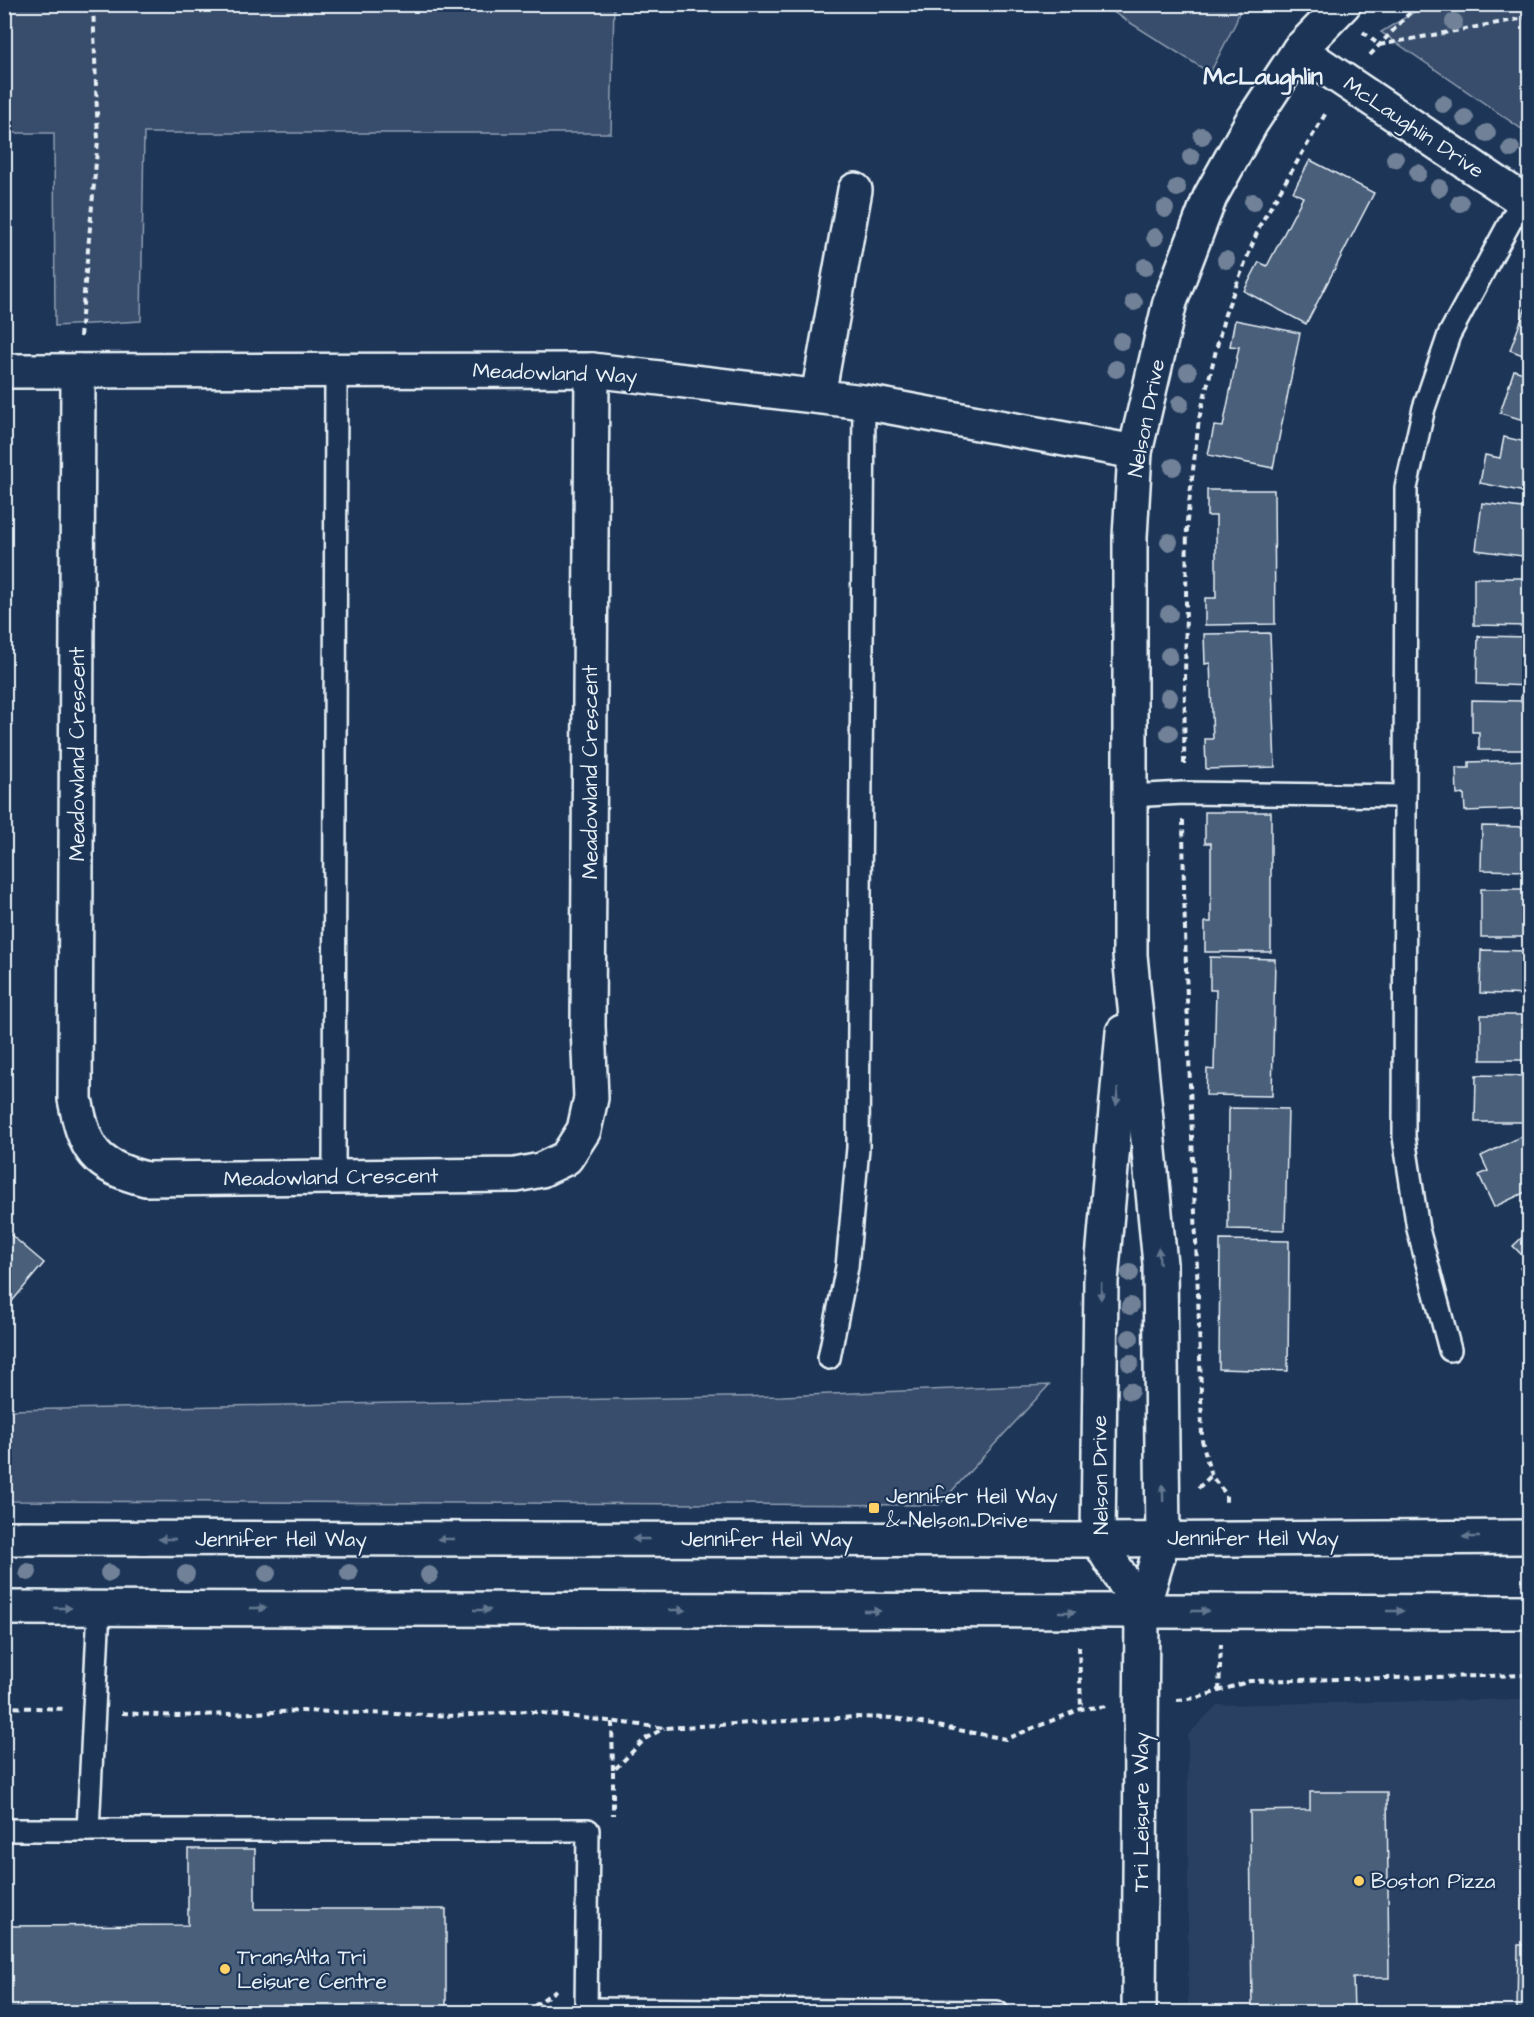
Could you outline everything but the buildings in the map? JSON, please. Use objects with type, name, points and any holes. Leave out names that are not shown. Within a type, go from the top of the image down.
[{"type":"street","name":"Nelson Drive","points":[[1142,1611],[1098,1540],[1101,1281],[1130,955],[1130,537],[1135,452],[1170,302],[1210,197],[1251,123],[1299,50],[1344,4]]},
{"type":"street","name":"McLaughlin Drive","points":[[1299,50],[1526,202]]},
{"type":"street","points":[[818,396],[855,190]]},
{"type":"street","name":"Meadowland Way","points":[[4,370],[592,370],[864,402],[1135,452]]},
{"type":"street","name":"Meadowland Crescent","points":[[78,371],[75,1099],[82,1134],[97,1158],[119,1173],[146,1179],[516,1175],[541,1170],[566,1158],[584,1130],[591,1098],[588,1014],[592,370]]},
{"type":"street","name":"Nelson Drive","points":[[1130,955],[1160,1264],[1163,1539],[1142,1611]]},
{"type":"street","name":"Jennifer Heil Way","points":[[4,1538],[1098,1540],[1530,1537]]},
{"type":"street","points":[[4,1608],[1530,1612]]},
{"type":"street","name":"Tri Leisure Way","points":[[1139,2013],[1142,1611]]},
{"type":"lane","points":[[1450,1350],[1418,1229],[1404,1137],[1403,796],[1406,488],[1424,408],[1449,334],[1526,202]]},
{"type":"lane","points":[[334,1178],[336,370]]},
{"type":"lane","points":[[829,1358],[847,1267],[858,1148],[864,402]]},
{"type":"lane","points":[[1130,796],[1183,793],[1403,796]]},
{"type":"lane","points":[[88,1830],[99,1608]]},
{"type":"lane","points":[[4,1830],[588,1830],[586,2011],[997,2013]]},
{"type":"path","points":[[78,371],[98,140],[93,4]]},
{"type":"path","points":[[1418,4],[1379,45],[1412,41],[1530,17]]},
{"type":"path","points":[[1199,1488],[1211,1476]]},
{"type":"path","points":[[1197,1698],[1250,1681],[1530,1675]]},
{"type":"path","points":[[4,1707],[177,1716],[302,1711],[458,1716],[526,1711],[664,1728],[856,1717],[895,1718],[1006,1739],[1081,1709]]},
{"type":"path","points":[[612,1722],[613,1826]]},
{"type":"path","points":[[613,1771],[645,1739],[664,1728]]},
{"type":"shaded area","points":[[4,5],[614,5],[611,133],[144,133],[141,321],[55,326],[54,133],[5,133]]},
{"type":"shaded area","points":[[1102,5],[1241,5],[1236,22],[1210,73]]},
{"type":"shaded area","points":[[1426,5],[1529,5],[1529,134],[1381,32]]},
{"type":"shaded area","points":[[1049,1385],[939,1505],[5,1501],[5,1410],[782,1396]]},
{"type":"shaded area","points":[[1529,1699],[1529,2012],[1188,2012],[1188,1735],[1217,1705]]},
{"type":"place","name":"Jennifer Heil Way & Nelson Drive","points":[[874,1508]]},
{"type":"place","name":"Boston Pizza","points":[[1359,1881]]},
{"type":"place","name":"TransAlta Tri Leisure Centre","points":[[225,1969]]},
{"type":"district","name":"McLaughlin","points":[[1263,76]]}]
